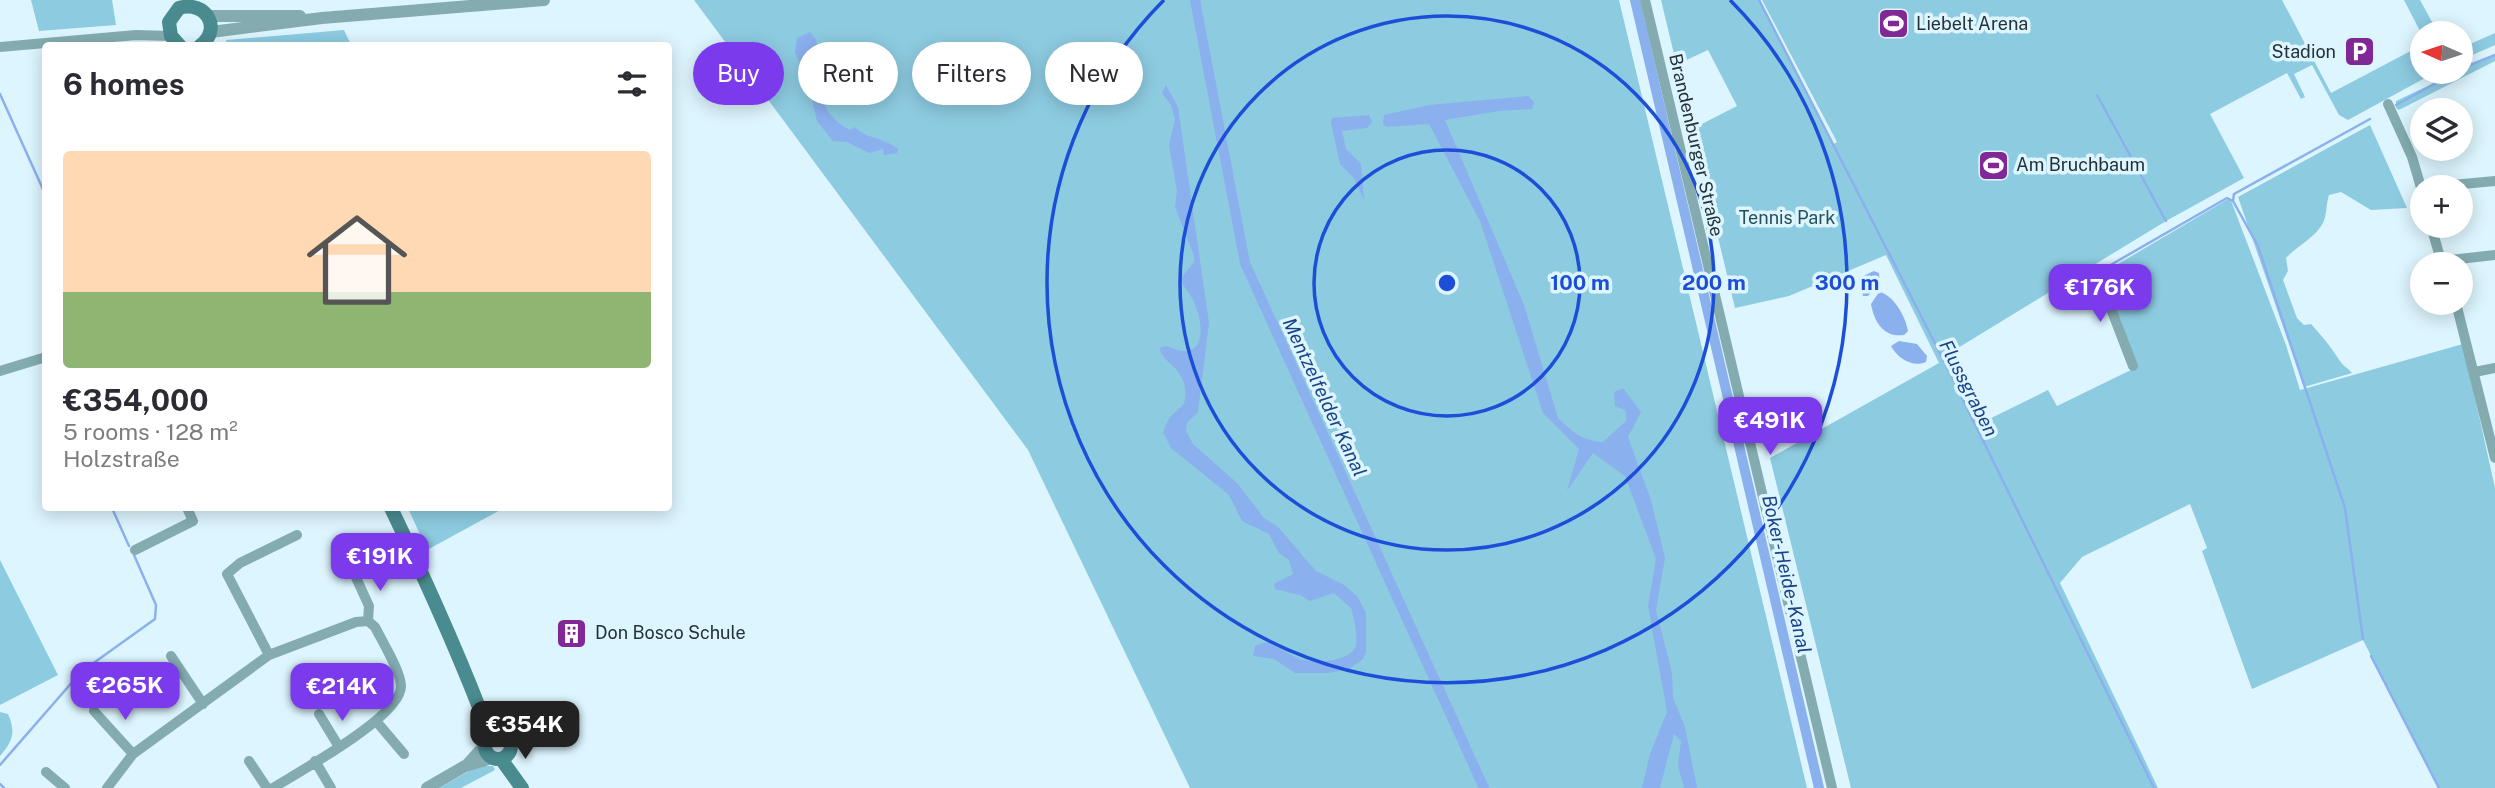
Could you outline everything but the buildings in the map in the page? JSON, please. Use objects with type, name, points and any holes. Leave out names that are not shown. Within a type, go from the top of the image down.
[{"type":"main road","points":[[172,23],[186,3],[202,8],[209,16],[206,41]]},
{"type":"main road","points":[[392,511],[480,703],[496,747],[519,783]]},
{"type":"street","points":[[206,41],[322,18],[544,0]]},
{"type":"street","name":"Brandenburger Straße","points":[[1645,0],[1832,788]]},
{"type":"street","points":[[209,16],[280,14],[322,18]]},
{"type":"street","points":[[86,42],[136,35],[172,23]]},
{"type":"street","points":[[0,47],[42,45]]},
{"type":"street","points":[[2388,104],[2418,175]]},
{"type":"street","points":[[2473,183],[2495,181]]},
{"type":"street","points":[[2473,258],[2495,255]]},
{"type":"street","points":[[2095,270],[2133,366]]},
{"type":"street","points":[[2459,315],[2495,458]]},
{"type":"street","points":[[0,371],[42,358]]},
{"type":"street","points":[[2475,372],[2495,369]]},
{"type":"street","points":[[135,550],[193,521],[188,511]]},
{"type":"street","points":[[269,655],[227,574],[240,563],[297,535]]},
{"type":"street","points":[[353,571],[369,606],[368,621]]},
{"type":"street","points":[[108,788],[133,754],[269,655],[356,622],[368,621],[375,627],[401,687],[398,697],[376,721],[273,788]]},
{"type":"street","points":[[171,656],[203,704]]},
{"type":"street","points":[[94,711],[133,754]]},
{"type":"street","points":[[320,714],[339,747]]},
{"type":"street","points":[[376,721],[404,754]]},
{"type":"street","points":[[427,788],[496,747]]},
{"type":"street","points":[[249,761],[267,788]]},
{"type":"street","points":[[315,761],[331,788]]},
{"type":"street","points":[[46,772],[65,788]]},
{"type":"green space","points":[[31,0],[112,0],[116,25],[39,31]]},
{"type":"green space","points":[[694,0],[1619,0],[1807,788],[1190,788],[1028,450],[772,105],[784,105],[784,42],[725,42]]},
{"type":"green space","name":"Tennis Park","points":[[1661,0],[1759,0],[1832,145],[1837,142],[1762,0],[2282,0],[2331,93],[2410,51],[2410,84],[2414,84],[2348,120],[2339,115],[2312,65],[2294,74],[2305,97],[2301,99],[2287,73],[2210,114],[2244,178],[2166,221],[1948,354],[1981,423],[2048,390],[2057,406],[2137,367],[2101,274],[2230,198],[2286,345],[2300,390],[2463,344],[2495,488],[2495,788],[2439,788],[2363,640],[2252,689],[2202,551],[2207,548],[2190,504],[2082,557],[2060,583],[2158,788],[1851,788],[1770,458],[1939,363],[1886,255],[1789,296],[1735,308]],"holes":[[[1708,50],[1737,106],[1694,128],[1680,63]]]},
{"type":"green space","points":[[2404,0],[2420,0],[2431,21],[2415,21]]},
{"type":"green space","points":[[344,30],[350,42],[226,42]]},
{"type":"green space","points":[[2495,33],[2495,45],[2473,55],[2473,43]]},
{"type":"green space","points":[[2495,54],[2495,61],[2473,72],[2473,64]]},
{"type":"green space","points":[[2432,84],[2450,84],[2423,98],[2410,98],[2410,104],[2399,110],[2396,108],[2396,101]]},
{"type":"green space","points":[[2370,125],[2407,208],[2371,210],[2341,192],[2329,195],[2320,228],[2286,258],[2288,271],[2283,280],[2297,318],[2304,325],[2311,324],[2352,373],[2304,387],[2238,197]]},
{"type":"green space","points":[[409,511],[498,511],[427,550]]},
{"type":"green space","points":[[0,560],[58,675],[0,705]]},
{"type":"green space","points":[[0,712],[8,714],[12,731],[8,746],[0,756]]},
{"type":"green space","points":[[478,766],[493,766],[495,770],[461,788],[439,788]]},
{"type":"shaded area","points":[[810,32],[816,42],[798,42],[798,59],[795,53],[797,38]]},
{"type":"shaded area","points":[[1166,85],[1178,107],[1209,323],[1198,412],[1187,423],[1186,431],[1193,444],[1237,483],[1264,518],[1278,527],[1316,571],[1344,585],[1357,596],[1366,613],[1366,652],[1363,659],[1349,669],[1328,673],[1295,673],[1274,659],[1253,656],[1255,646],[1266,642],[1306,661],[1331,660],[1347,655],[1356,646],[1351,608],[1334,593],[1310,601],[1300,595],[1275,589],[1274,584],[1293,574],[1289,560],[1279,553],[1269,534],[1242,521],[1229,495],[1171,448],[1163,432],[1169,418],[1184,404],[1185,392],[1180,374],[1161,353],[1160,348],[1167,346],[1180,351],[1190,350],[1196,346],[1201,329],[1192,298],[1180,279],[1194,262],[1194,256],[1175,207],[1177,191],[1169,145],[1175,120],[1171,105],[1162,93]]},
{"type":"shaded area","points":[[1528,96],[1534,102],[1532,109],[1499,111],[1445,120],[1524,305],[1558,418],[1578,435],[1603,442],[1627,420],[1625,410],[1615,406],[1614,392],[1623,388],[1641,412],[1628,437],[1651,500],[1665,558],[1656,610],[1672,673],[1673,698],[1685,727],[1697,788],[1684,788],[1678,766],[1681,741],[1674,734],[1660,788],[1642,788],[1650,754],[1667,712],[1648,606],[1656,559],[1625,476],[1593,453],[1567,491],[1579,449],[1543,413],[1480,221],[1429,124],[1386,127],[1383,124],[1384,115],[1429,105]]},
{"type":"shaded area","points":[[813,105],[826,105],[838,122],[850,130],[855,127],[864,134],[893,145],[898,149],[897,153],[884,155],[883,149],[869,153],[847,142],[833,141],[817,121]]},
{"type":"shaded area","points":[[1369,115],[1372,122],[1367,128],[1342,131],[1346,149],[1361,164],[1364,200],[1354,178],[1340,164],[1331,123],[1332,118]]},
{"type":"shaded area","points":[[1874,271],[1879,273],[1880,283],[1868,296],[1863,296],[1860,282],[1863,276]]},
{"type":"shaded area","points":[[1879,292],[1889,297],[1902,313],[1908,331],[1904,335],[1891,334],[1877,323],[1871,304]]},
{"type":"shaded area","points":[[1899,341],[1917,344],[1927,356],[1926,362],[1916,364],[1901,358],[1891,346]]},
{"type":"waterway","name":"Mentzelfelder Kanal","points":[[1195,0],[1245,263],[1484,788]]},
{"type":"waterway","name":"Boker-Heide-Kanal","points":[[1635,0],[1819,788]]},
{"type":"waterway","name":"Flussgraben","points":[[1759,0],[1941,355],[2154,788]]},
{"type":"waterway","points":[[2473,64],[2495,55]]},
{"type":"waterway","points":[[2396,105],[2434,84]]},
{"type":"waterway","points":[[0,94],[42,187]]},
{"type":"waterway","points":[[2097,95],[2166,221]]},
{"type":"waterway","points":[[2233,201],[2234,194],[2370,119]]},
{"type":"waterway","points":[[2107,267],[2227,198],[2233,201],[2258,246],[2345,508],[2363,639]]},
{"type":"waterway","points":[[113,511],[129,546]]},
{"type":"waterway","points":[[0,765],[81,672],[155,619],[156,605],[134,555]]},
{"type":"waterway","points":[[2371,656],[2439,788]]},
{"type":"waterway","points":[[0,784],[4,788]]},
{"type":"place","name":"Liebelt Arena","points":[[1893,24]]},
{"type":"place","name":"Stadion","points":[[2359,52]]},
{"type":"place","name":"Am Bruchbaum","points":[[1993,165]]},
{"type":"place","name":"Don Bosco Schule","points":[[572,633]]}]
